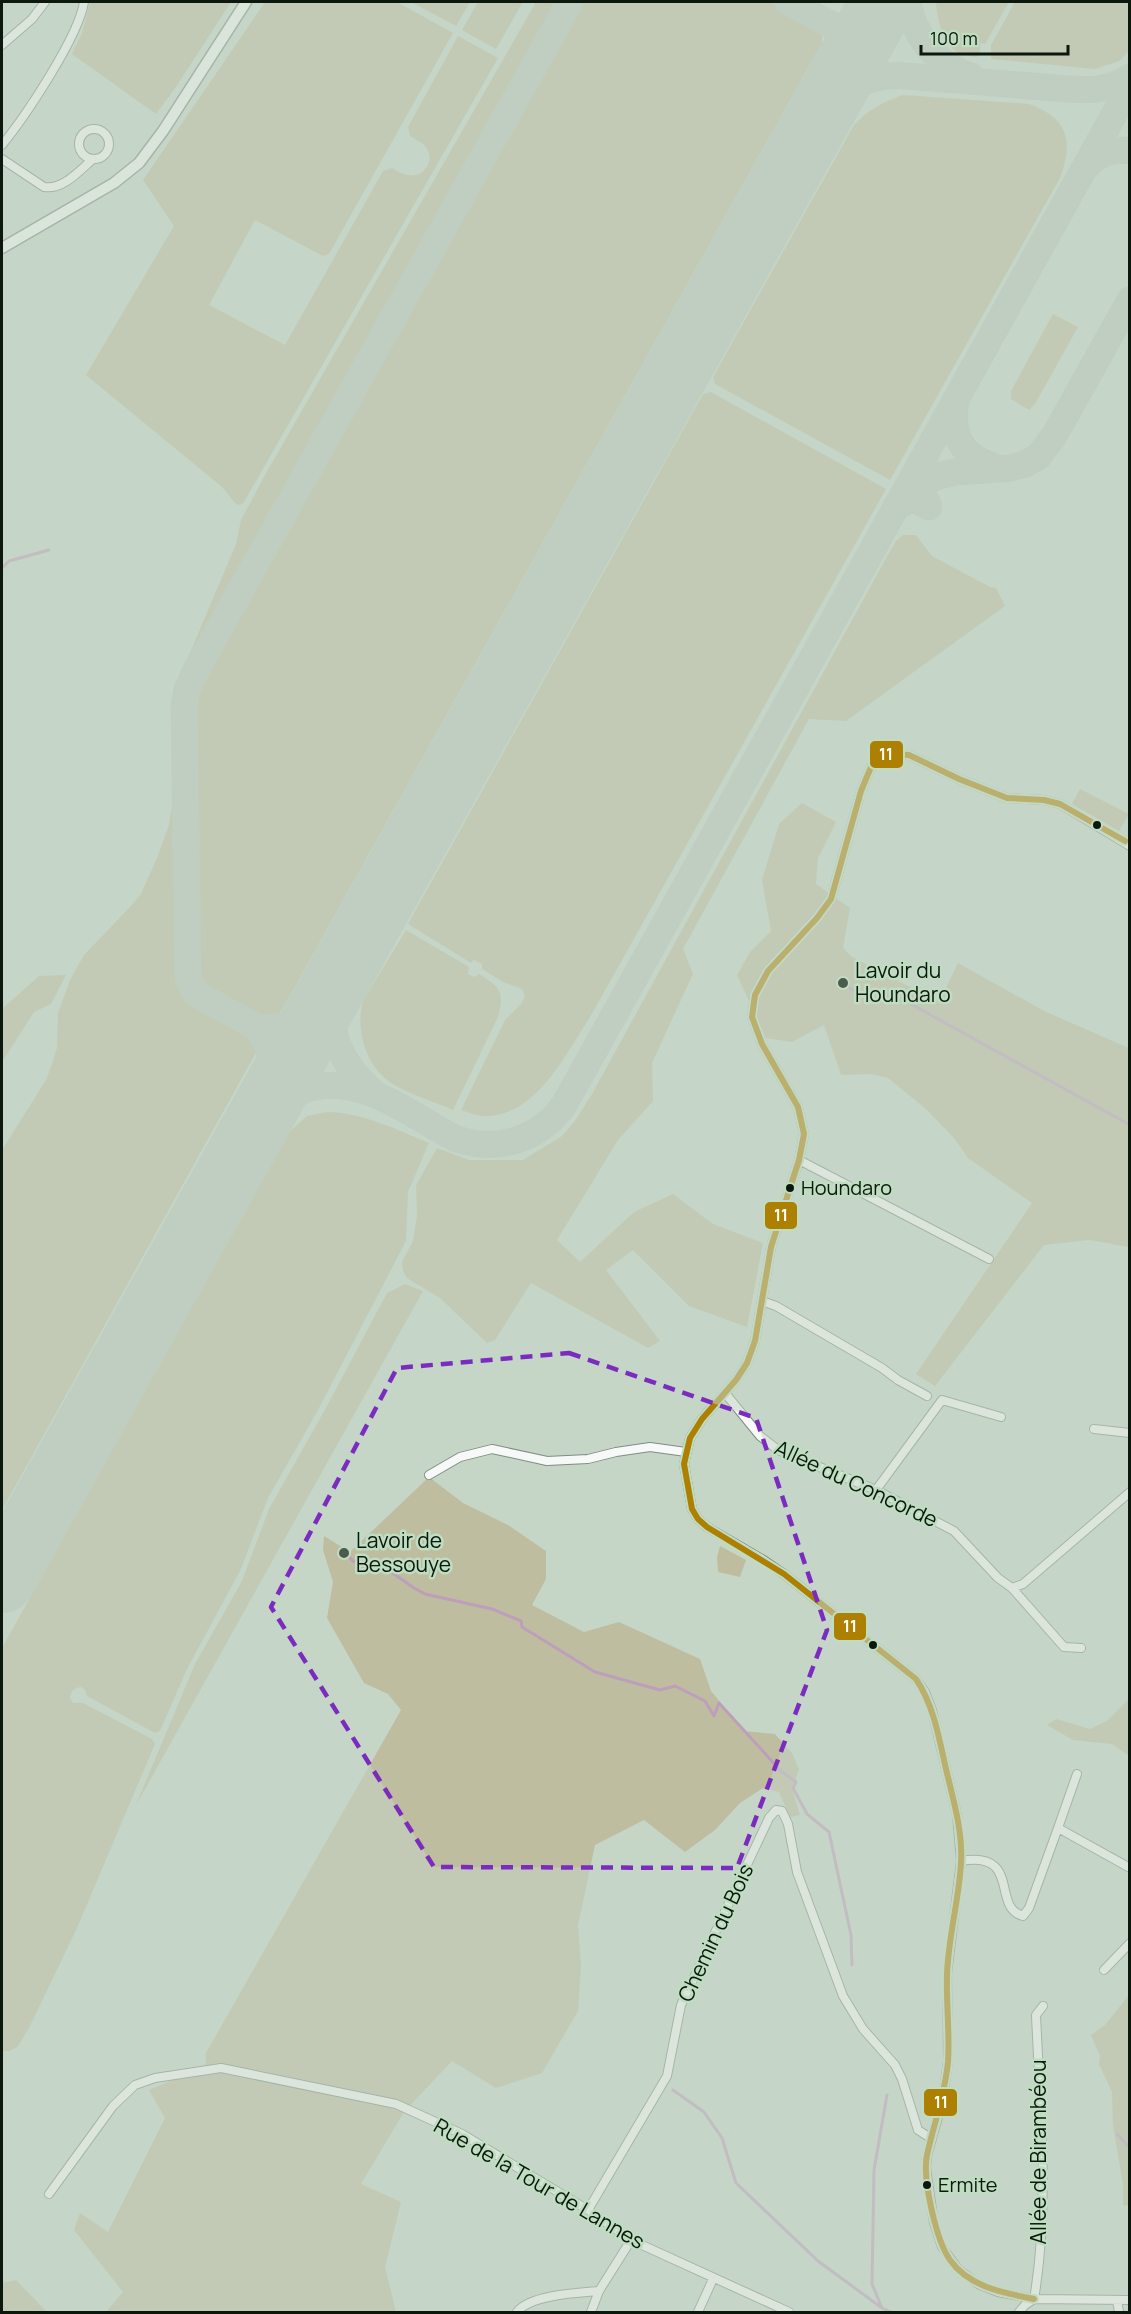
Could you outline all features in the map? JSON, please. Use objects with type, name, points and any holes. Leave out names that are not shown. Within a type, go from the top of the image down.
[{"type":"street","points":[[2,45],[32,19],[45,2]]},
{"type":"street","points":[[2,145],[37,94],[72,36],[84,2]]},
{"type":"street","points":[[2,248],[114,183],[139,163],[163,131],[246,2]]},
{"type":"street","points":[[2,159],[44,187],[61,186],[93,159],[102,157],[109,144],[108,139],[102,132],[92,129],[83,134],[79,142],[84,156],[93,159]]},
{"type":"street","points":[[1130,846],[1060,804],[1044,800],[1006,798],[909,754],[887,754],[871,767],[861,791],[831,899],[817,918],[768,971],[755,995],[752,1017],[762,1044],[798,1107],[804,1134],[799,1160],[771,1247],[755,1341],[747,1363],[736,1380],[702,1419],[690,1438],[686,1452],[685,1471],[692,1509],[698,1519],[707,1527],[762,1558],[784,1574],[916,1679],[925,1692],[932,1710],[957,1815],[961,1861],[947,1974],[948,2061],[942,2103],[927,2156],[927,2184],[934,2223],[948,2259],[965,2276],[998,2292],[1034,2299],[1130,2300]]},
{"type":"street","points":[[799,1160],[990,1259]]},
{"type":"street","points":[[762,1301],[776,1306],[882,1368],[898,1380],[927,1395]]},
{"type":"street","name":"Allée du Concorde","points":[[725,1393],[759,1436],[778,1450],[876,1490],[954,1531],[998,1578],[1012,1588],[1064,1647],[1081,1648]]},
{"type":"street","points":[[876,1490],[942,1400],[1001,1417]]},
{"type":"street","points":[[1094,1429],[1130,1433]]},
{"type":"street","points":[[429,1475],[460,1457],[492,1449],[547,1461],[588,1459],[650,1447],[686,1452]]},
{"type":"street","points":[[1012,1588],[1023,1584],[1130,1492]]},
{"type":"street","points":[[961,1861],[978,1858],[990,1862],[998,1870],[1011,1908],[1023,1916],[1029,1908],[1077,1774]]},
{"type":"street","name":"Chemin du Bois","points":[[588,2210],[667,2076],[681,2005],[769,1818],[776,1810],[782,1811],[788,1824],[797,1872],[843,1996],[863,2029],[895,2065],[902,2079],[918,2130],[932,2139]]},
{"type":"street","points":[[1058,1828],[1130,1868]]},
{"type":"street","points":[[1104,1970],[1130,1943]]},
{"type":"street","name":"Allée de Birambéou","points":[[1034,2299],[1040,2241],[1042,2147],[1036,2015],[1043,2006]]},
{"type":"street","name":"Rue de la Tour de Lannes","points":[[49,2194],[113,2106],[135,2085],[155,2078],[221,2068],[396,2104],[462,2134],[588,2210],[631,2240],[789,2313]]},
{"type":"street","points":[[591,2313],[598,2291],[631,2240]]},
{"type":"street","points":[[698,2313],[713,2279]]},
{"type":"street","points":[[517,2313],[522,2306],[534,2301],[598,2291]]},
{"type":"street","points":[[1018,2313],[1025,2304],[1034,2299]]},
{"type":"street","points":[[1117,2300],[1119,2313]]},
{"type":"highlighted area","points":[[569,1353],[756,1418],[827,1630],[737,1868],[434,1867],[271,1607],[397,1368]]},
{"type":"green space","points":[[90,2],[231,2],[156,114],[72,54],[82,33]]},
{"type":"green space","points":[[265,2],[397,2],[453,33],[329,254],[323,256],[255,220],[209,305],[285,345],[383,171],[392,168],[400,173],[414,175],[426,169],[429,160],[427,148],[410,136],[408,127],[458,36],[498,58],[244,502],[240,505],[236,504],[222,487],[86,375],[174,226],[143,180]]},
{"type":"green space","points":[[411,2],[470,2],[456,26]]},
{"type":"green space","points":[[478,2],[523,2],[496,49],[462,30]]},
{"type":"green space","points":[[536,2],[564,2],[189,672],[183,683],[180,699],[175,695],[179,679],[236,544],[241,520]]},
{"type":"green space","points":[[576,2],[772,2],[819,28],[822,32],[822,43],[283,1008],[274,1021],[261,1022],[248,1018],[204,993],[195,983],[193,973],[189,708],[192,694],[205,665]]},
{"type":"green space","points":[[936,2],[1009,2],[985,44],[980,43],[980,55],[976,57],[958,53],[948,43],[939,23]]},
{"type":"green space","points":[[1015,2],[1129,2],[1129,51],[1119,61],[1095,69],[991,59],[991,45]]},
{"type":"green space","points":[[903,95],[1029,104],[1052,116],[1060,124],[1067,142],[1067,153],[1060,178],[890,480],[715,384],[713,377],[854,125],[877,107]]},
{"type":"green space","points":[[1053,314],[1078,327],[1035,404],[1029,410],[1011,399],[1011,391]]},
{"type":"green space","points":[[711,392],[886,489],[589,1019],[559,1065],[535,1094],[521,1105],[505,1113],[481,1116],[461,1110],[505,1020],[521,1004],[525,996],[522,989],[503,982],[482,969],[482,964],[474,960],[471,963],[408,924],[703,394]]},
{"type":"green space","points":[[903,535],[916,535],[932,556],[996,588],[1005,606],[846,721],[809,719],[683,949],[693,974],[652,1063],[653,1101],[618,1140],[557,1240],[580,1262],[634,1212],[673,1194],[713,1224],[763,1243],[747,1327],[689,1306],[633,1250],[606,1270],[660,1341],[648,1348],[531,1283],[495,1340],[487,1343],[440,1298],[407,1278],[403,1271],[402,1262],[413,1241],[417,1216],[416,1185],[437,1148],[469,1160],[523,1160],[562,1136],[575,1121],[592,1094],[885,560],[896,541]]},
{"type":"green space","points":[[179,722],[183,980],[196,999],[251,1032],[257,1051],[2,1510],[2,1150],[46,1080],[57,1048],[58,1013],[70,980],[84,955],[141,894],[157,858],[169,825],[173,799],[172,729]]},
{"type":"green space","points":[[1080,789],[1129,814],[1119,831],[1072,804]]},
{"type":"green space","points":[[802,803],[836,822],[818,858],[816,884],[850,908],[843,948],[852,957],[939,1002],[958,963],[1044,1011],[1129,1048],[1129,1247],[1089,1240],[1044,1245],[935,1386],[916,1374],[1032,1203],[968,1158],[954,1138],[926,1109],[888,1078],[872,1074],[841,1075],[824,1025],[792,1042],[766,1038],[737,975],[750,952],[771,931],[762,880],[779,824]]},
{"type":"green space","points":[[406,930],[469,967],[468,974],[475,977],[479,974],[496,987],[501,996],[498,1017],[453,1110],[415,1095],[384,1077],[370,1058],[362,1036],[363,1001]]},
{"type":"green space","points":[[66,975],[51,1004],[34,1012],[2,1062],[2,1009],[39,976]]},
{"type":"green space","points":[[327,1112],[354,1115],[392,1127],[429,1143],[408,1192],[406,1241],[318,1410],[268,1498],[240,1571],[187,1669],[160,1731],[155,1733],[87,1696],[81,1687],[71,1693],[70,1698],[73,1703],[83,1703],[152,1739],[155,1744],[77,1928],[29,2028],[18,2046],[10,2051],[2,2051],[2,1648],[288,1133],[307,1116]]},
{"type":"green space","points":[[405,1284],[423,1291],[135,1807],[195,1664],[242,1581],[269,1509],[387,1293]]},
{"type":"green space","points":[[429,1477],[463,1503],[508,1525],[546,1551],[546,1579],[532,1605],[584,1632],[619,1622],[700,1659],[711,1691],[744,1731],[775,1734],[792,1753],[799,1770],[792,1788],[800,1815],[790,1817],[779,1792],[763,1788],[740,1803],[715,1830],[685,1852],[644,1820],[595,1845],[578,1925],[581,1966],[578,2011],[542,2073],[496,2088],[452,2061],[404,2112],[361,2184],[401,2202],[385,2267],[396,2312],[106,2312],[123,2292],[74,2230],[80,2213],[108,2232],[165,2118],[149,2090],[175,2079],[205,2074],[206,2053],[401,1710],[388,1694],[364,1683],[327,1618],[333,1582],[323,1550],[324,1536],[350,1552]]},
{"type":"green space","points":[[720,1546],[746,1560],[740,1577],[718,1572],[717,1557]]},
{"type":"green space","points":[[1129,1699],[1129,1756],[1112,1744],[1073,1740],[1047,1725],[1056,1719],[1090,1729],[1107,1721]]},
{"type":"green space","points":[[1129,1995],[1129,2206],[1123,2205],[1123,2185],[1113,2125],[1112,2092],[1099,2064],[1100,2056],[1091,2035],[1105,2025]]},
{"type":"green space","points":[[16,2280],[47,2312],[2,2312],[2,2283]]},
{"type":"waterway","points":[[2,568],[9,561],[49,550]]},
{"type":"waterway","points":[[843,983],[859,992],[876,990],[893,999],[909,1003],[1130,1125]]},
{"type":"waterway","points":[[347,1555],[353,1561],[380,1564],[425,1594],[492,1609],[521,1621],[522,1627],[595,1672],[660,1690],[675,1686],[705,1701],[714,1716],[719,1703],[781,1771],[796,1782],[793,1788],[807,1814],[829,1832],[851,1935],[852,1965]]},
{"type":"waterway","points":[[673,2090],[704,2112],[722,2138],[736,2183],[818,2261],[882,2308]]},
{"type":"waterway","points":[[887,2095],[874,2170],[872,2284],[882,2308],[891,2312]]},
{"type":"waterway","points":[[1117,2134],[1130,2148]]},
{"type":"taxiway","points":[[335,982],[313,1013],[300,1022],[274,1028],[257,1027],[195,992],[188,978],[184,707],[187,690],[570,2]]},
{"type":"taxiway","points":[[788,2],[844,31],[866,20],[881,2]]},
{"type":"taxiway","points":[[908,2],[916,27],[929,48],[948,65],[971,76]]},
{"type":"taxiway","points":[[830,96],[842,53],[839,37],[834,28]]},
{"type":"taxiway","points":[[805,141],[826,111],[846,92],[866,81],[880,77],[910,76],[1084,90],[1112,86],[1130,77]]},
{"type":"taxiway","points":[[252,1131],[283,1099],[321,1086],[342,1086],[381,1097],[454,1138],[485,1144],[515,1141],[529,1135],[542,1127],[564,1105],[1130,86]]},
{"type":"taxiway","points":[[1086,167],[1105,153],[1117,150],[1130,151]]},
{"type":"taxiway","points":[[903,499],[919,486],[938,476],[955,472],[1011,468],[1038,457],[1054,436],[1130,300]]},
{"type":"taxiway","points":[[956,399],[955,424],[961,444],[976,458],[999,468]]},
{"type":"taxiway","points":[[896,506],[913,499],[929,507],[917,481],[917,470]]},
{"type":"taxiway","points":[[338,982],[332,1015],[337,1044],[352,1070],[375,1094]]},
{"type":"taxiway","points":[[257,1027],[272,1062],[271,1083],[258,1118]]},
{"type":"runway","points":[[2,1580],[883,2]]},
{"type":"transit line","name":"11","points":[[1034,2299],[977,2283],[958,2269],[945,2251],[935,2224],[928,2193],[927,2155],[947,2074],[948,1961],[960,1877],[961,1851],[959,1827],[932,1711],[916,1679],[784,1574],[707,1527],[698,1519],[692,1509],[684,1464],[690,1438],[702,1419],[736,1380],[747,1363],[755,1341],[771,1247],[799,1160],[804,1134],[798,1107],[762,1044],[752,1017],[755,995],[768,971],[817,918],[831,899],[861,791],[871,767],[887,754],[909,755],[959,779],[1007,798],[1044,800],[1060,804],[1125,841]]},
{"type":"place","name":"Lavoir du Houndaro","points":[[843,983]]},
{"type":"place","name":"Houndaro","points":[[790,1188]]},
{"type":"place","name":"Lavoir de Bessouye","points":[[344,1553]]},
{"type":"place","name":"Ermite","points":[[927,2185]]}]
